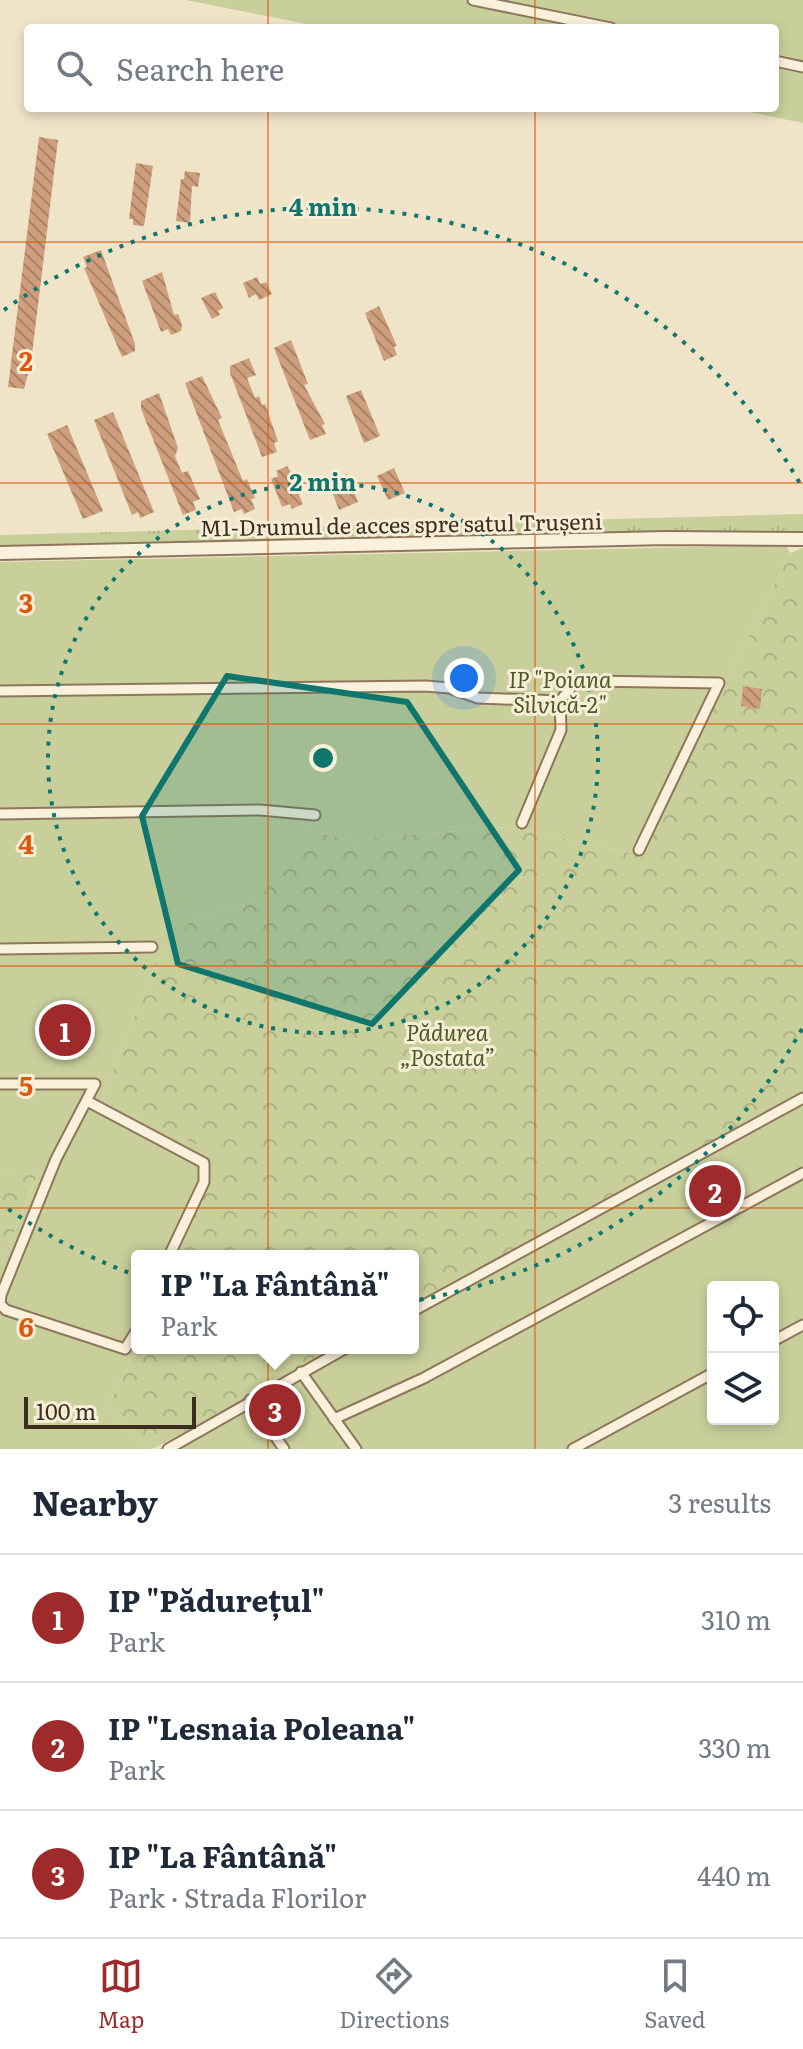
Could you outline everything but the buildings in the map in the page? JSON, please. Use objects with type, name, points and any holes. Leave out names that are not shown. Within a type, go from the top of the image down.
[{"type":"street","points":[[473,0],[591,24]]},
{"type":"street","points":[[779,62],[803,67]]},
{"type":"street","name":"M1-Drumul de acces spre satul Trușeni","points":[[0,553],[667,538],[803,539]]},
{"type":"street","points":[[522,823],[561,730],[560,701],[574,684],[589,681],[719,683],[639,850]]},
{"type":"street","points":[[0,691],[426,686],[449,688],[478,698],[560,701]]},
{"type":"street","points":[[0,814],[260,810],[315,815]]},
{"type":"street","points":[[0,949],[152,947]]},
{"type":"street","points":[[0,1084],[95,1084],[56,1159],[0,1304],[6,1310],[125,1349],[131,1340]]},
{"type":"street","points":[[419,1308],[803,1098]]},
{"type":"street","points":[[87,1101],[204,1163],[204,1182],[172,1250]]},
{"type":"street","points":[[334,1419],[424,1378],[803,1173]]},
{"type":"street","points":[[779,1338],[803,1325]]},
{"type":"street","points":[[168,1449],[335,1354]]},
{"type":"street","points":[[301,1372],[356,1449]]},
{"type":"street","points":[[573,1449],[707,1376]]},
{"type":"street","points":[[250,1400],[284,1449]]},
{"type":"highlighted area","points":[[227,676],[407,702],[519,870],[372,1024],[178,964],[142,816]]},
{"type":"green space","points":[[186,0],[803,0],[803,123],[749,112],[779,112],[779,24],[307,24]]},
{"type":"green space","points":[[803,514],[803,532],[0,547],[0,535]]},
{"type":"green space","name":"IP \"Poiana Silvică-2\"","points":[[786,545],[790,553],[641,855],[507,827],[370,838],[360,842],[307,830],[309,841],[256,901],[193,918],[156,962],[102,1099],[221,1156],[180,1250],[131,1250],[131,1354],[134,1354],[106,1409],[153,1449],[0,1449],[0,1266],[38,1175],[0,1170],[0,562]]},
{"type":"green space","name":"Pădurea „Postata”","points":[[803,548],[803,1094],[419,1304],[419,1250],[180,1250],[220,1156],[102,1099],[156,962],[193,918],[256,901],[306,830],[360,842],[370,838],[507,827],[641,855],[790,553]]},
{"type":"green space","points":[[803,1094],[803,1449],[159,1449],[327,1354],[419,1354],[419,1304]]},
{"type":"green space","points":[[0,1170],[38,1174],[0,1266]]},
{"type":"green space","points":[[134,1354],[327,1354],[153,1449],[106,1409]]},
{"type":"place","name":"IP \"Pădurețul\"","points":[[65,1030]]},
{"type":"place","name":"IP \"Lesnaia Poleana\"","points":[[715,1191]]},
{"type":"place","name":"IP \"La Fântână\"","points":[[275,1410]]}]
